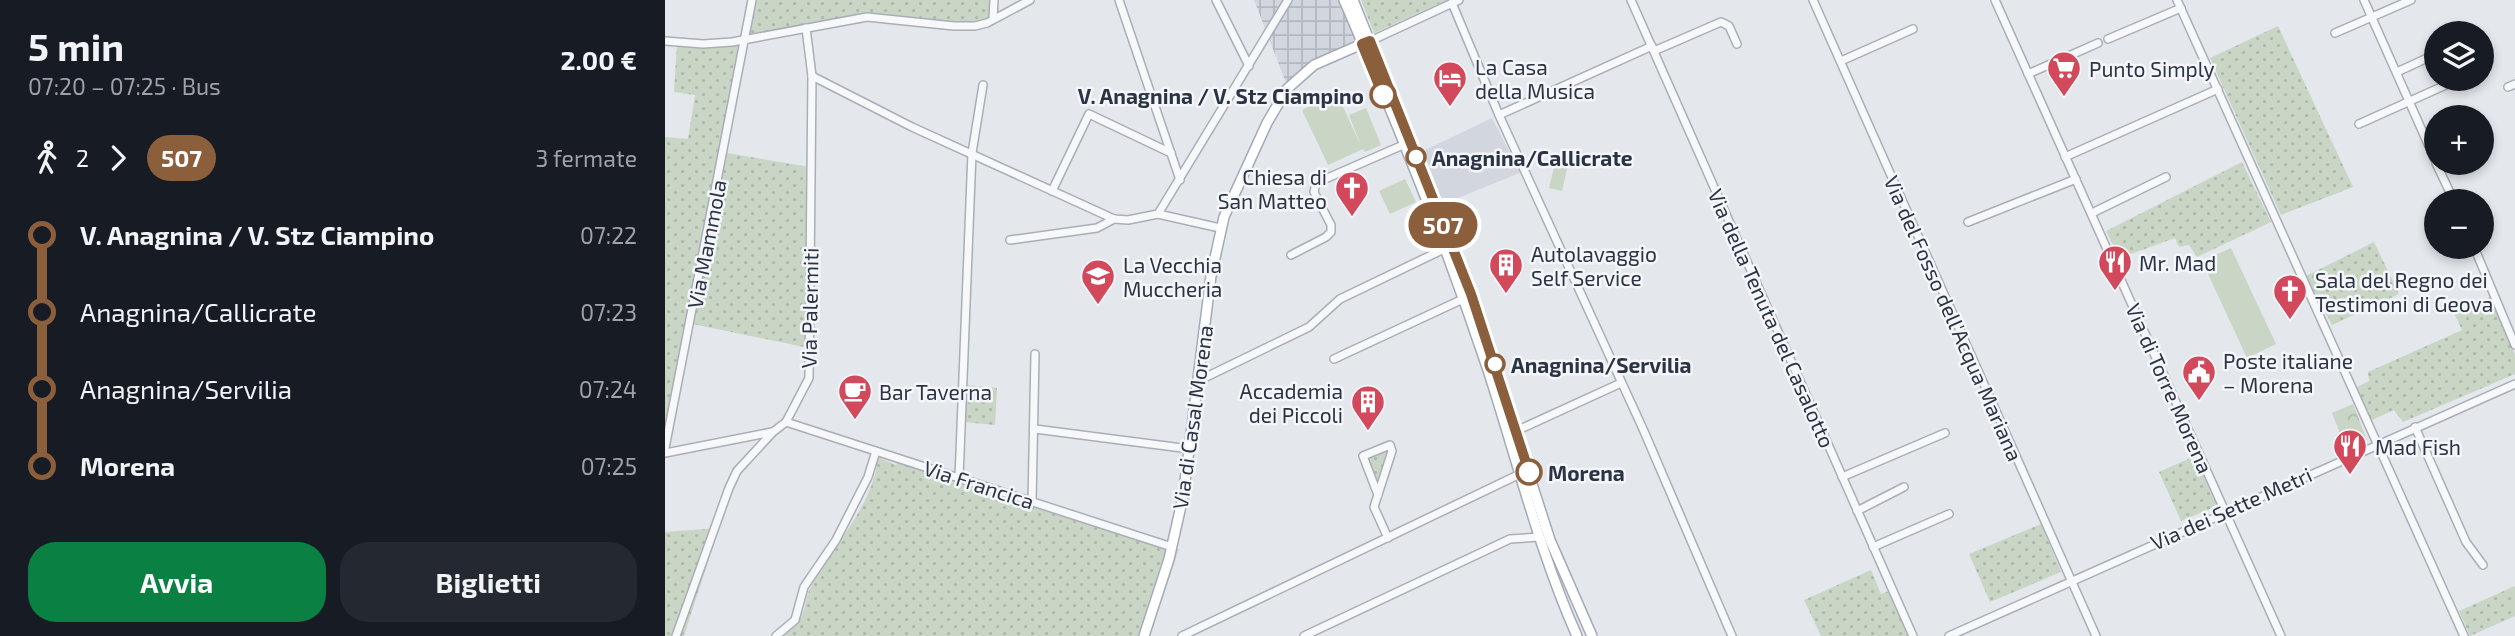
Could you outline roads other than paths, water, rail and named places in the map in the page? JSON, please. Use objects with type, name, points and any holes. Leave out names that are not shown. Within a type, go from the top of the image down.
[{"type":"main road","points":[[1344,0],[1366,43],[1367,57],[1463,299],[1540,537],[1577,636]]},
{"type":"main road","points":[[1353,0],[1366,43],[1471,294],[1550,540],[1592,636]]},
{"type":"main road","points":[[1353,22],[1352,36],[1343,51],[1367,57]]},
{"type":"main road","name":"Via di Casal Morena","points":[[1144,636],[1172,547],[1190,449],[1211,276],[1220,228],[1244,170],[1285,92],[1310,68],[1366,43]]},
{"type":"street","name":"Via Mammola","points":[[665,451],[752,0]]},
{"type":"street","points":[[993,19],[994,0]]},
{"type":"street","points":[[665,41],[707,44],[746,40],[867,18],[961,27],[978,26],[1030,0]]},
{"type":"street","points":[[1119,0],[1180,180]]},
{"type":"street","points":[[1216,0],[1249,66]]},
{"type":"street","points":[[1158,214],[1288,0]]},
{"type":"street","name":"Via della Tenuta del Casalotto","points":[[1631,0],[1913,636]]},
{"type":"street","name":"Via del Fosso dell'Acqua Mariana","points":[[1813,0],[2096,636]]},
{"type":"street","name":"Via di Torre Morena","points":[[1995,0],[2281,636]]},
{"type":"street","points":[[2177,0],[2464,636]]},
{"type":"street","points":[[2364,0],[2424,136]]},
{"type":"street","points":[[2335,33],[2411,0]]},
{"type":"street","points":[[1366,43],[1456,2],[1499,115],[1622,383],[1732,636]]},
{"type":"street","points":[[2108,39],[2181,8]]},
{"type":"street","points":[[1499,115],[1653,48],[1721,22],[1729,26],[1737,44]]},
{"type":"street","name":"Via Palermiti","points":[[676,636],[737,471],[773,432],[786,422],[809,378],[812,76],[806,28]]},
{"type":"street","points":[[1841,61],[1913,29]]},
{"type":"street","points":[[2028,74],[2098,43]]},
{"type":"street","points":[[2397,72],[2424,60]]},
{"type":"street","points":[[812,76],[901,121],[1114,219],[1128,220],[1158,214],[1220,228]]},
{"type":"street","points":[[959,478],[972,153],[983,85]]},
{"type":"street","points":[[2065,157],[2218,89]]},
{"type":"street","points":[[2359,124],[2432,91]]},
{"type":"street","points":[[1052,191],[1089,114],[1171,153]]},
{"type":"street","points":[[1291,255],[1327,237],[1331,232],[1331,225],[1314,192],[1317,183],[1403,145]]},
{"type":"street","points":[[2092,213],[2165,177]]},
{"type":"street","points":[[1968,222],[2076,179]]},
{"type":"street","points":[[1010,240],[1097,228],[1114,219]]},
{"type":"street","points":[[1198,382],[1309,327],[1340,299],[1444,249]]},
{"type":"street","points":[[2479,259],[2515,345]]},
{"type":"street","points":[[1334,359],[1463,299]]},
{"type":"street","points":[[1032,502],[1035,354]]},
{"type":"street","points":[[1516,431],[1622,383]]},
{"type":"street","name":"Via dei Sette Metri","points":[[1949,636],[2515,383]]},
{"type":"street","name":"Via Francica","points":[[786,422],[1172,547]]},
{"type":"street","points":[[2415,427],[2466,542],[2483,565]]},
{"type":"street","points":[[1035,429],[1190,449]]},
{"type":"street","points":[[665,451],[773,432]]},
{"type":"street","points":[[1842,477],[1945,433]]},
{"type":"street","points":[[1378,495],[1363,456],[1390,445],[1392,451],[1378,495],[1374,507],[1388,538]]},
{"type":"street","points":[[776,636],[795,620],[804,587],[836,540],[869,477],[876,451]]},
{"type":"street","points":[[1182,636],[1520,474]]},
{"type":"street","points":[[1857,511],[1904,487]]},
{"type":"street","points":[[1873,547],[1949,514]]},
{"type":"street","points":[[1304,636],[1510,539],[1540,537]]},
{"type":"street","points":[[1564,605],[1578,604]]},
{"type":"place","name":"V. Anagnina / V. Stz Ciampino","points":[[1383,95]]},
{"type":"place","name":"Punto Simply","points":[[2064,98]]},
{"type":"place","name":"La Casa della Musica","points":[[1450,108]]},
{"type":"place","name":"Anagnina/Callicrate","points":[[1416,157]]},
{"type":"place","name":"Chiesa di San Matteo","points":[[1352,218]]},
{"type":"place","name":"Mr. Mad","points":[[2115,292]]},
{"type":"place","name":"Autolavaggio Self Service","points":[[1506,295]]},
{"type":"place","name":"La Vecchia Muccheria","points":[[1098,306]]},
{"type":"place","name":"Sala del Regno dei Testimoni di Geova","points":[[2290,321]]},
{"type":"place","name":"Anagnina/Servilia","points":[[1495,364]]},
{"type":"place","name":"Poste italiane – Morena","points":[[2199,402]]},
{"type":"place","name":"Bar Taverna","points":[[855,421]]},
{"type":"place","name":"Accademia dei Piccoli","points":[[1368,432]]},
{"type":"place","name":"Morena","points":[[1529,472]]},
{"type":"place","name":"Mad Fish","points":[[2350,476]]}]
